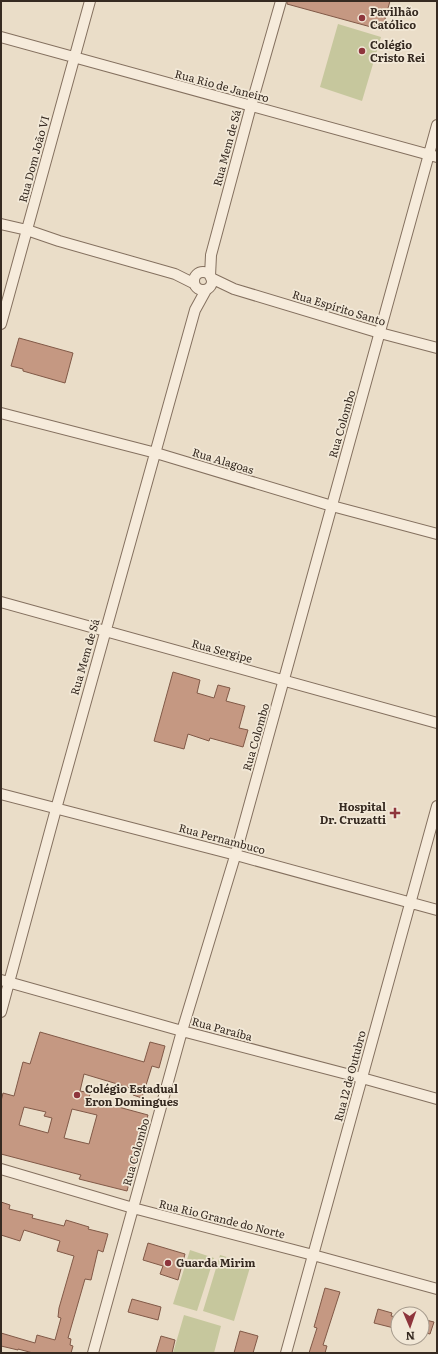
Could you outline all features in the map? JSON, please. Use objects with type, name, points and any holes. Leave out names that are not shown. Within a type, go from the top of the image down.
[{"type":"street","name":"Rua Dom João VI","points":[[1,324],[90,1]]},
{"type":"street","name":"Rua Mem de Sá","points":[[211,277],[211,254],[250,106],[281,1]]},
{"type":"street","name":"Rua Rio de Janeiro","points":[[1,37],[433,156]]},
{"type":"street","name":"Rua Colombo","points":[[93,1353],[182,1031],[236,855],[380,333],[433,156],[437,125]]},
{"type":"street","points":[[1,224],[27,230],[59,242],[196,279],[207,273],[211,277],[212,281],[208,289],[200,290],[196,279]]},
{"type":"street","name":"Rua Mem de Sá","points":[[1,1012],[5,981],[56,809],[195,310],[196,279],[211,254]]},
{"type":"street","name":"Rua Espírito Santo","points":[[211,277],[234,289],[380,333],[437,348]]},
{"type":"street","name":"Rua Mem de Sá","points":[[195,310],[208,289]]},
{"type":"street","name":"Rua Espírito Santo","points":[[208,289],[234,289]]},
{"type":"street","name":"Rua Alagoas","points":[[1,413],[156,453],[332,506],[437,534]]},
{"type":"street","name":"Rua Sergipe","points":[[1,602],[437,723]]},
{"type":"street","name":"Rua Pernambuco","points":[[1,794],[236,855],[437,910]]},
{"type":"street","name":"Rua 12 de Outubro","points":[[286,1353],[437,806]]},
{"type":"street","name":"Rua Paraíba","points":[[5,981],[182,1031],[437,1099]]},
{"type":"street","name":"Rua Rio Grande do Norte","points":[[1,1169],[132,1208],[437,1289]]},
{"type":"green space","points":[[338,24],[381,37],[362,101],[320,87]]},
{"type":"green space","points":[[190,1250],[214,1258],[197,1311],[173,1304]]},
{"type":"green space","points":[[220,1255],[251,1264],[234,1321],[203,1311]]},
{"type":"green space","points":[[184,1315],[221,1326],[214,1353],[173,1353]]},
{"type":"building","name":"Pavilhão Católico","points":[[287,1],[390,1],[382,30],[287,4]]},
{"type":"building","points":[[19,338],[73,353],[65,383],[11,366]]},
{"type":"building","points":[[173,672],[200,680],[197,693],[214,698],[218,685],[230,688],[226,701],[245,706],[239,728],[248,730],[243,747],[210,738],[209,741],[188,734],[184,749],[154,741]]},
{"type":"building","name":"Colégio Estadual Eron Domingues","points":[[40,1032],[144,1062],[150,1042],[165,1046],[159,1068],[152,1066],[142,1098],[133,1095],[134,1089],[84,1074],[80,1091],[90,1093],[89,1099],[148,1115],[127,1191],[79,1179],[81,1175],[1,1154],[1,1101],[3,1093],[14,1096],[23,1062],[30,1064]],"holes":[[[24,1107],[46,1112],[44,1116],[52,1118],[48,1133],[19,1125]],[[72,1109],[97,1115],[89,1144],[64,1138]]]},
{"type":"building","points":[[1,1202],[10,1205],[9,1209],[33,1215],[32,1218],[64,1226],[66,1220],[89,1227],[88,1229],[108,1234],[103,1252],[98,1250],[91,1280],[85,1279],[68,1338],[71,1339],[70,1345],[73,1346],[71,1353],[33,1353],[1,1346],[1,1333],[35,1343],[37,1335],[55,1340],[61,1318],[58,1317],[59,1308],[74,1256],[57,1251],[60,1241],[24,1230],[20,1241],[1,1235]]},
{"type":"building","name":"Guarda Mirim","points":[[148,1243],[185,1254],[178,1280],[160,1274],[163,1266],[143,1260]]},
{"type":"building","points":[[325,1288],[340,1292],[323,1345],[327,1346],[325,1353],[309,1353],[317,1328],[314,1327]]},
{"type":"building","points":[[132,1299],[161,1307],[158,1320],[128,1312]]},
{"type":"building","points":[[378,1309],[390,1312],[390,1327],[374,1323]]},
{"type":"building","points":[[430,1321],[434,1322],[430,1334]]},
{"type":"building","points":[[240,1331],[258,1336],[253,1353],[234,1353]]},
{"type":"building","points":[[161,1336],[175,1340],[172,1353],[156,1353]]},
{"type":"place","name":"Pavilhão Católico","points":[[362,18]]},
{"type":"place","name":"Colégio Cristo Rei","points":[[362,51]]},
{"type":"place","name":"Hospital Dr. Cruzatti","points":[[395,813]]},
{"type":"place","name":"Colégio Estadual Eron Domingues","points":[[77,1095]]},
{"type":"place","name":"Guarda Mirim","points":[[168,1263]]}]
